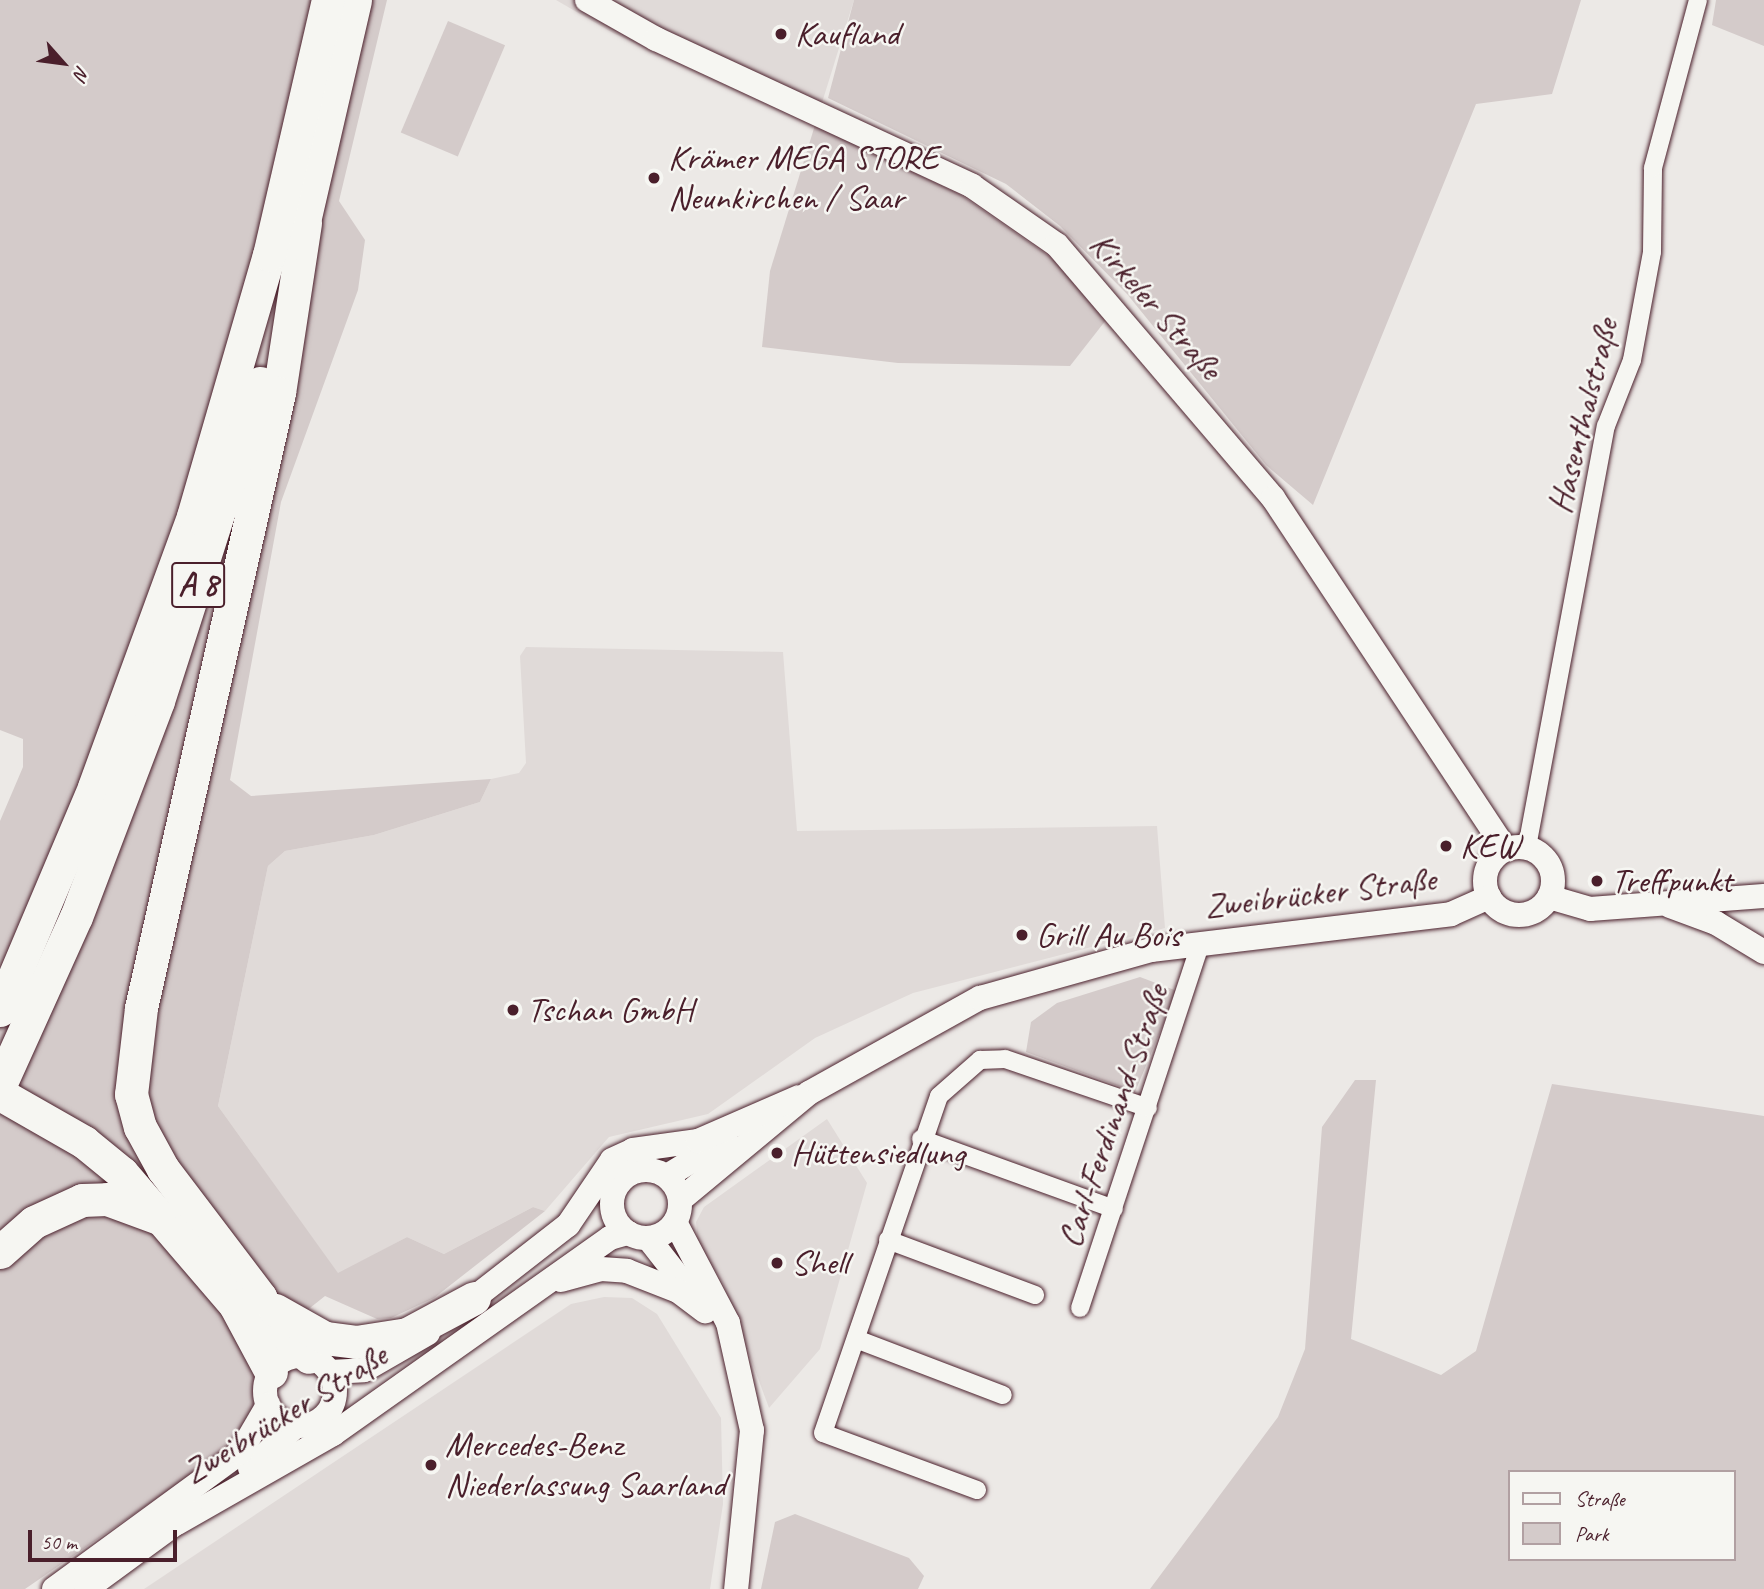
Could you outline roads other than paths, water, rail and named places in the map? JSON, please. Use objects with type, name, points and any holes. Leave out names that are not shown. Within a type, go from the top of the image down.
[{"type":"highway","name":"A 8","points":[[0,1086],[27,1029],[47,942],[166,594],[269,255],[328,0]]},
{"type":"highway","name":"A 8","points":[[0,1010],[47,942],[218,525],[304,223],[355,0]]},
{"type":"highway","points":[[304,223],[279,393],[131,1057],[140,1127],[260,1297],[273,1325],[319,1365]]},
{"type":"highway","points":[[0,1094],[85,1142],[168,1222],[235,1305],[271,1372]]},
{"type":"highway","points":[[0,1252],[34,1222],[82,1200],[107,1199],[168,1222]]},
{"type":"highway","points":[[260,1297],[325,1338],[356,1342],[407,1334],[474,1298]]},
{"type":"main road","name":"Kirkeler Straße","points":[[587,0],[656,39],[972,186],[1057,245],[1273,498],[1516,848]]},
{"type":"main road","points":[[1516,848],[1550,866],[1549,897],[1535,911],[1515,914],[1489,897],[1489,864],[1516,848]]},
{"type":"main road","points":[[1549,897],[1590,909],[1764,896]]},
{"type":"main road","name":"Zweibrücker Straße","points":[[319,1365],[364,1370],[393,1356],[529,1259],[568,1225],[612,1160],[633,1150],[698,1141],[809,1093],[980,998],[1086,965],[1201,943],[1451,914],[1489,897]]},
{"type":"main road","points":[[1656,902],[1716,923],[1764,952]]},
{"type":"main road","name":"Zweibrücker Straße","points":[[678,1211],[809,1093]]},
{"type":"main road","name":"Zweibrücker Straße","points":[[667,1177],[779,1104]]},
{"type":"main road","points":[[733,1351],[705,1311],[638,1236],[615,1219],[612,1201],[628,1174],[648,1169],[667,1177],[678,1211],[714,1288],[733,1351],[752,1430],[753,1469],[736,1589]]},
{"type":"main road","name":"Zweibrücker Straße","points":[[529,1259],[581,1230],[612,1201]]},
{"type":"main road","points":[[638,1236],[678,1211]]},
{"type":"main road","name":"Zweibrücker Straße","points":[[177,1523],[334,1434],[464,1339],[610,1238],[638,1236]]},
{"type":"main road","points":[[526,1297],[564,1279],[627,1271],[678,1291],[705,1311]]},
{"type":"main road","name":"Zweibrücker Straße","points":[[327,1413],[464,1339]]},
{"type":"main road","points":[[288,1358],[319,1365],[335,1393],[327,1413],[296,1426],[268,1405],[271,1372],[288,1358]]},
{"type":"main road","name":"Zweibrücker Straße","points":[[54,1589],[240,1453],[268,1405]]},
{"type":"main road","name":"Zweibrücker Straße","points":[[86,1589],[177,1523],[296,1426]]},
{"type":"street","name":"Hasenthalstraße","points":[[1516,848],[1606,426],[1632,360],[1645,293],[1653,168],[1698,0]]},
{"type":"street","name":"Carl-Ferdinand-Straße","points":[[1080,1308],[1201,943]]},
{"type":"street","points":[[977,1490],[824,1436],[921,1139],[939,1096],[980,1060],[1025,1063],[1147,1108]]},
{"type":"street","points":[[921,1139],[1114,1209]]},
{"type":"street","points":[[888,1240],[1035,1295]]},
{"type":"street","points":[[856,1339],[1003,1395]]},
{"type":"place","name":"Kaufland","points":[[781,34]]},
{"type":"place","name":"Krämer MEGA STORE Neunkirchen / Saar","points":[[654,178]]},
{"type":"place","name":"KEW","points":[[1446,846]]},
{"type":"place","name":"Treffpunkt","points":[[1597,881]]},
{"type":"place","name":"Grill Au Bois","points":[[1022,935]]},
{"type":"place","name":"Tschan GmbH","points":[[513,1010]]},
{"type":"place","name":"Hüttensiedlung","points":[[777,1153]]},
{"type":"place","name":"Shell","points":[[777,1263]]},
{"type":"place","name":"Mercedes-Benz Niederlassung Saarland","points":[[431,1465]]}]
